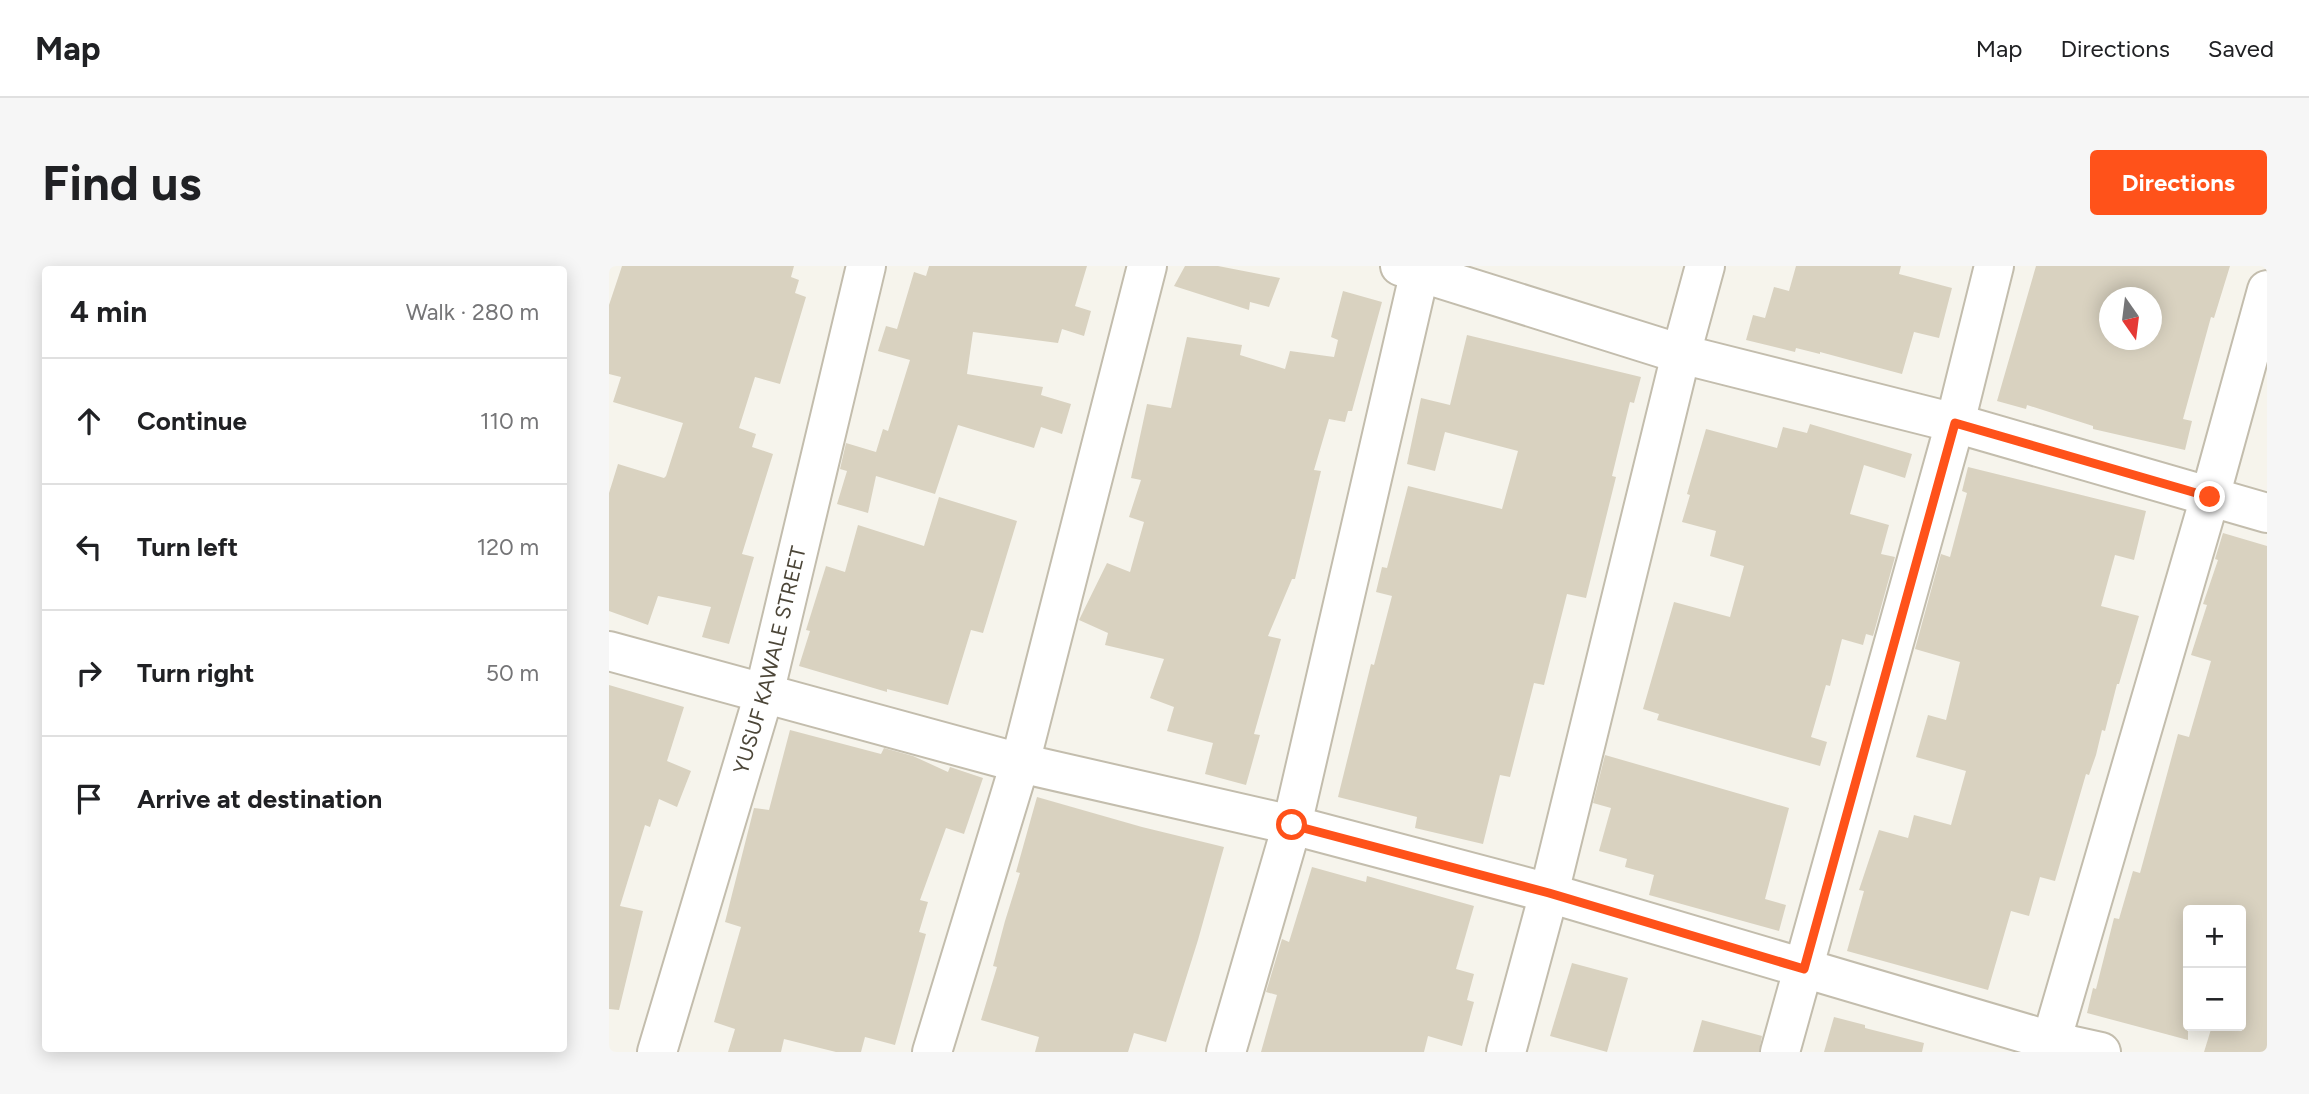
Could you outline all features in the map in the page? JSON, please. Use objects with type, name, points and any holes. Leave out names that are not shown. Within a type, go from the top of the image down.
[{"type":"street","name":"YUSUF KAWALE STREET","points":[[657,1052],[764,694],[866,266]]},
{"type":"street","points":[[932,1052],[1020,762],[1147,266]]},
{"type":"street","points":[[1506,1052],[1549,893],[1705,266]]},
{"type":"street","points":[[1780,1052],[1955,423],[1994,266]]},
{"type":"street","points":[[1226,1052],[1292,825],[1414,268],[1681,354],[1955,423],[2267,513]]},
{"type":"street","points":[[2049,1046],[2210,497],[2267,290]]},
{"type":"street","points":[[609,651],[1020,762],[1292,825],[1549,893],[2049,1046],[2101,1052]]},
{"type":"building","points":[[622,266],[794,266],[791,277],[799,280],[795,293],[806,297],[780,384],[755,377],[739,428],[756,434],[752,447],[773,454],[742,554],[754,557],[729,644],[702,637],[711,607],[658,596],[648,625],[609,611],[609,493],[618,464],[664,478],[683,423],[613,402],[621,377],[609,374],[609,305]]},
{"type":"building","points":[[929,266],[1087,266],[1075,306],[1091,311],[1084,336],[1062,329],[1058,343],[973,332],[967,374],[1043,387],[1041,395],[1071,404],[1062,434],[1041,427],[1034,448],[958,425],[935,494],[876,476],[868,513],[837,504],[847,471],[840,469],[846,443],[876,452],[883,429],[888,431],[910,360],[878,351],[886,326],[897,329],[914,272],[926,276]]},
{"type":"building","points":[[1185,266],[1218,266],[1280,278],[1269,307],[1250,302],[1249,310],[1174,286]]},
{"type":"building","points":[[1796,266],[1901,266],[1899,274],[1952,288],[1939,338],[1914,332],[1902,374],[1820,352],[1796,348],[1795,352],[1746,340],[1753,315],[1765,318],[1774,287],[1789,291]]},
{"type":"building","points":[[2036,266],[2230,266],[2214,318],[2211,317],[2183,419],[2192,421],[2185,450],[2093,429],[2093,426],[2027,405],[2026,409],[1997,401]]},
{"type":"building","points":[[1343,291],[1382,302],[1352,411],[1348,411],[1345,422],[1329,419],[1314,470],[1321,471],[1295,579],[1292,579],[1268,636],[1281,639],[1254,734],[1260,735],[1246,785],[1205,774],[1213,743],[1167,731],[1174,707],[1150,698],[1164,659],[1105,645],[1108,633],[1079,620],[1107,563],[1130,572],[1144,522],[1129,517],[1141,480],[1131,478],[1147,404],[1171,408],[1187,337],[1242,345],[1240,355],[1285,369],[1290,351],[1334,357],[1338,340],[1331,337]]},
{"type":"building","points":[[1467,335],[1641,377],[1634,403],[1630,402],[1612,476],[1616,477],[1586,598],[1567,594],[1544,685],[1534,683],[1510,777],[1500,775],[1483,844],[1415,828],[1417,817],[1338,797],[1371,664],[1374,665],[1392,596],[1376,592],[1382,567],[1387,568],[1408,486],[1502,509],[1518,451],[1445,432],[1435,471],[1407,464],[1421,398],[1450,405]]},
{"type":"building","points":[[1810,424],[1912,454],[1905,478],[1864,465],[1850,514],[1889,525],[1881,554],[1895,557],[1873,636],[1866,634],[1863,645],[1842,639],[1830,686],[1826,685],[1811,737],[1827,742],[1820,766],[1657,720],[1659,714],[1643,709],[1674,602],[1730,617],[1744,566],[1710,556],[1716,531],[1682,522],[1690,495],[1687,494],[1706,429],[1777,448],[1783,427],[1807,433]]},
{"type":"building","points":[[1968,467],[2146,511],[2134,560],[2115,555],[2101,606],[2139,616],[2105,731],[2102,730],[2089,775],[2086,774],[2055,881],[2040,877],[2029,916],[2011,911],[1988,990],[1847,951],[1864,891],[1859,890],[1879,830],[1908,838],[1914,815],[1951,825],[1966,771],[1916,757],[1928,715],[1946,720],[1960,662],[1915,649],[1941,554],[1950,557],[1967,493],[1962,491]]},
{"type":"building","points":[[939,497],[1017,521],[983,633],[971,630],[948,705],[887,689],[887,692],[799,666],[810,631],[806,630],[826,566],[845,572],[858,525],[924,546]]},
{"type":"building","points":[[2223,533],[2267,546],[2267,1052],[2204,1052],[2210,1031],[2246,1031],[2246,905],[2183,905],[2183,1031],[2188,1031],[2188,1040],[2087,1013],[2114,918],[2119,919],[2133,871],[2140,873],[2178,734],[2189,737],[2211,661],[2191,655],[2207,605],[2203,604],[2218,560],[2215,559]]},
{"type":"building","points":[[609,685],[684,707],[667,761],[691,771],[677,807],[659,799],[650,827],[645,825],[620,906],[643,911],[619,1010],[609,1009]]},
{"type":"building","points":[[790,730],[881,754],[884,748],[913,756],[948,772],[950,767],[983,778],[964,834],[946,828],[920,900],[928,902],[919,932],[926,934],[895,1045],[865,1037],[861,1052],[836,1052],[784,1039],[781,1052],[728,1052],[735,1029],[714,1022],[741,927],[725,922],[754,808],[769,810]]},
{"type":"building","points":[[1605,755],[1789,808],[1765,899],[1786,905],[1779,931],[1649,895],[1654,875],[1625,867],[1627,859],[1599,851],[1611,808],[1593,803]]},
{"type":"building","points":[[1037,797],[1224,847],[1166,1042],[1134,1033],[1128,1052],[1035,1052],[1039,1037],[981,1020],[997,967],[993,966],[1020,873],[1016,872]]},
{"type":"building","points":[[1312,867],[1366,882],[1367,876],[1474,906],[1456,969],[1474,974],[1467,1000],[1474,1002],[1462,1046],[1428,1036],[1424,1052],[1261,1052],[1277,995],[1266,992],[1282,939],[1289,942]]},
{"type":"building","points":[[1572,963],[1628,978],[1607,1052],[1550,1036]]},
{"type":"building","points":[[1834,1017],[1924,1043],[1922,1052],[1824,1052]]},
{"type":"building","points":[[1702,1020],[1762,1036],[1759,1052],[1693,1052]]},
{"type":"route","points":[[1292,825],[1549,893],[1804,969],[1955,423],[2210,497]]}]
